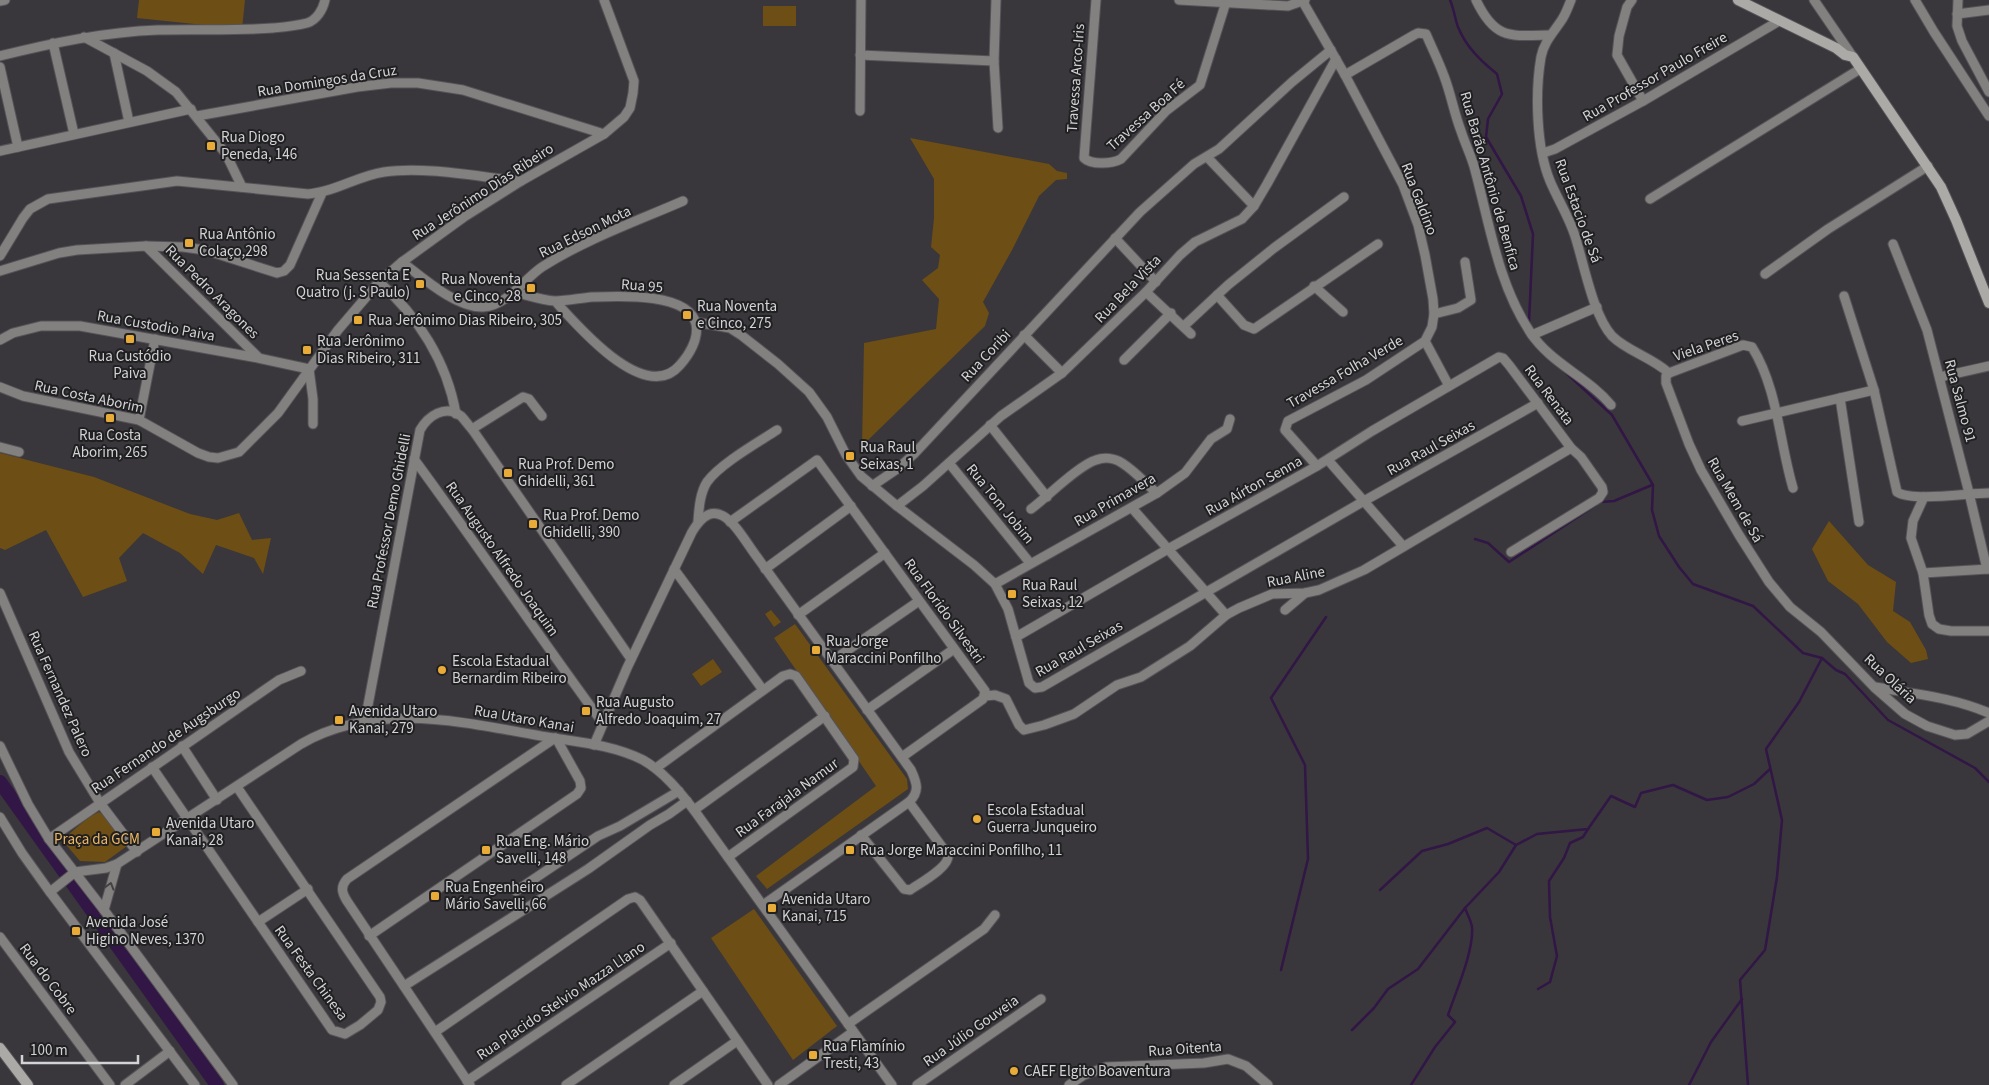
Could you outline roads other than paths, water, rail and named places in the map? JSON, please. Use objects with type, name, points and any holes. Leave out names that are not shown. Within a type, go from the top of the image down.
[{"type":"street","points":[[0,1],[5,0]]},
{"type":"street","points":[[0,56],[84,37],[156,30],[246,30],[290,26],[309,22],[317,17],[324,7],[325,0]]},
{"type":"street","name":"Rua Jerônimo Dias Ribeiro","points":[[271,422],[338,330],[379,282],[402,262],[464,217],[521,181],[604,134],[624,117],[630,108],[634,81],[604,0]]},
{"type":"street","points":[[860,111],[861,0]]},
{"type":"street","points":[[996,0],[994,60],[998,128]]},
{"type":"street","name":"Travessa Arco-Iris","points":[[1084,158],[1096,0]]},
{"type":"street","points":[[1179,0],[1288,6],[1304,1]]},
{"type":"street","points":[[1476,0],[1486,20],[1500,31],[1513,35],[1550,35]]},
{"type":"street","name":"Rua Estacio de Sá","points":[[1571,0],[1562,20],[1544,46],[1539,79],[1538,105],[1542,153],[1550,180],[1574,234],[1597,307],[1610,334],[1618,342],[1656,362],[1669,373]]},
{"type":"street","points":[[1632,0],[1627,7],[1617,55],[1642,101]]},
{"type":"street","points":[[1738,0],[1836,48],[1845,55],[1853,57]]},
{"type":"street","points":[[1814,0],[1844,41],[1860,69],[1941,187],[1989,303]]},
{"type":"street","points":[[1915,0],[1989,116]]},
{"type":"street","points":[[1958,0],[1957,26],[1962,41],[1989,92]]},
{"type":"street","name":"Rua Galdino","points":[[1304,1],[1403,185],[1418,225],[1430,277],[1434,314],[1432,327],[1425,341]]},
{"type":"street","name":"Travessa Boa Fé","points":[[1084,158],[1089,162],[1111,163],[1121,159],[1166,111],[1200,85],[1226,2]]},
{"type":"street","points":[[1956,14],[1989,10]]},
{"type":"street","name":"Rua Professor Paulo Freire","points":[[1542,153],[1555,149],[1642,101],[1779,21]]},
{"type":"street","name":"Rua Barão Antônio de Benfica","points":[[1345,75],[1414,35],[1418,33],[1426,34],[1444,76],[1474,167],[1500,267],[1517,310],[1532,334],[1556,360],[1594,387],[1612,406]]},
{"type":"street","points":[[84,37],[176,92],[226,154],[242,187]]},
{"type":"street","points":[[53,43],[74,134]]},
{"type":"street","name":"Rua Coribi","points":[[872,486],[897,469],[914,454],[1140,212],[1194,164],[1219,149],[1292,82],[1331,50]]},
{"type":"street","points":[[114,54],[129,122]]},
{"type":"street","points":[[860,55],[994,60]]},
{"type":"street","name":"Rua Bela Vista","points":[[897,506],[949,463],[990,425],[1062,374],[1195,242],[1242,219],[1254,206],[1336,59]]},
{"type":"street","points":[[0,67],[18,147]]},
{"type":"street","points":[[1650,199],[1860,69]]},
{"type":"street","name":"Rua Domingos da Cruz","points":[[0,151],[129,122],[391,83],[418,83],[463,90],[604,134]]},
{"type":"street","points":[[1207,157],[1254,206]]},
{"type":"street","points":[[1765,274],[1828,229],[1928,166]]},
{"type":"street","points":[[0,256],[26,213],[38,203],[48,199],[177,181],[308,194],[322,193],[362,177],[405,169],[521,181]]},
{"type":"street","points":[[0,271],[59,253],[77,250],[146,246],[183,247],[205,250],[277,273],[284,271],[290,266],[322,193]]},
{"type":"street","points":[[1184,326],[1217,295],[1274,248],[1344,198]]},
{"type":"street","name":"Rua Edson Mota","points":[[402,262],[461,302],[483,307],[493,305],[514,292],[538,270],[568,252],[683,201]]},
{"type":"street","points":[[1115,238],[1156,282]]},
{"type":"street","points":[[1217,295],[1244,325],[1254,329],[1314,286],[1378,244]]},
{"type":"street","name":"Rua Salmo 91","points":[[1893,244],[1927,330],[1988,569]]},
{"type":"street","name":"Rua Pedro Aragones","points":[[146,246],[258,358]]},
{"type":"street","points":[[1434,314],[1458,308],[1472,300],[1465,262]]},
{"type":"street","points":[[379,282],[395,296],[411,315],[434,350],[450,386],[456,414],[472,429],[630,660]]},
{"type":"street","points":[[1314,286],[1343,312]]},
{"type":"street","name":"Rua 95","points":[[514,292],[555,301],[592,297],[665,300],[680,306],[692,314],[696,322]]},
{"type":"street","points":[[1146,292],[1192,334]]},
{"type":"street","points":[[1844,296],[1874,390],[1896,492],[1901,495],[1924,496],[1989,493]]},
{"type":"street","points":[[555,301],[583,332],[613,359],[636,371],[654,376],[664,375],[676,370],[688,356],[695,340],[696,322]]},
{"type":"street","points":[[1532,334],[1597,307]]},
{"type":"street","points":[[1124,360],[1171,314]]},
{"type":"street","name":"Rua Raul Seixas","points":[[696,322],[730,328],[741,334],[778,364],[809,392],[827,417],[846,456],[872,486],[974,565],[995,584],[1008,610],[1029,683],[1033,687],[1039,688],[1538,403]]},
{"type":"street","name":"Rua Custodio Paiva","points":[[0,340],[13,333],[42,326],[62,325],[155,339],[309,369]]},
{"type":"street","points":[[1024,335],[1062,374]]},
{"type":"street","points":[[140,420],[155,339]]},
{"type":"street","points":[[1425,341],[1449,386]]},
{"type":"street","name":"Travessa Folha Verde","points":[[1317,466],[1285,430],[1292,417],[1366,380],[1425,341]]},
{"type":"street","name":"Viela Peres","points":[[1669,373],[1743,345],[1752,347],[1767,380],[1777,413]]},
{"type":"street","name":"Rua Aírton Senna","points":[[1016,637],[1168,549],[1328,460],[1496,358],[1504,358]]},
{"type":"street","name":"Rua Renata","points":[[1504,358],[1571,448],[1581,457],[1602,487],[1603,492],[1599,498],[1511,552]]},
{"type":"street","points":[[1940,377],[1989,366]]},
{"type":"street","points":[[309,369],[313,399],[313,424]]},
{"type":"street","name":"Rua Mem de Sá","points":[[1669,373],[1666,376],[1666,384],[1688,444],[1701,470],[1769,582],[1790,607],[1811,623]]},
{"type":"street","name":"Rua Costa Aborim","points":[[0,387],[23,396],[140,420],[198,453],[218,458],[239,452],[271,422]]},
{"type":"street","points":[[1742,421],[1874,390]]},
{"type":"street","points":[[472,429],[523,398],[529,399],[542,416]]},
{"type":"street","points":[[1840,398],[1859,522]]},
{"type":"street","name":"Rua Professor Demo Ghidelli","points":[[365,721],[420,430],[430,417],[442,412],[456,414]]},
{"type":"street","points":[[1777,413],[1786,465],[1793,488]]},
{"type":"street","name":"Rua Primavera","points":[[995,584],[1157,493],[1184,473],[1211,439],[1227,429],[1230,419]]},
{"type":"street","points":[[990,425],[1047,497]]},
{"type":"street","points":[[594,745],[602,722],[630,660],[698,521],[700,502],[704,489],[712,476],[777,430]]},
{"type":"street","points":[[0,447],[19,452]]},
{"type":"street","name":"Rua Aline","points":[[984,696],[995,695],[1006,700],[1024,730],[1061,720],[1074,714],[1118,686],[1141,676],[1190,646],[1226,615],[1272,594],[1305,593],[1340,582],[1364,570],[1571,448]]},
{"type":"street","name":"Rua Florido Silvestri","points":[[730,522],[815,456],[985,691],[984,696]]},
{"type":"street","points":[[1031,509],[1083,467],[1093,460],[1101,458],[1110,458],[1122,463],[1157,493]]},
{"type":"street","name":"Rua Augusto Alfredo Joaquim","points":[[414,460],[470,535],[602,722]]},
{"type":"street","points":[[1328,460],[1403,546]]},
{"type":"street","name":"Rua Tom Jobim","points":[[949,463],[1030,563]]},
{"type":"street","points":[[1924,496],[1911,529],[1916,554],[1924,573],[1929,615],[1932,624],[1939,629],[1951,632],[1989,631]]},
{"type":"street","points":[[765,569],[851,506]]},
{"type":"street","points":[[1132,508],[1226,615]]},
{"type":"street","points":[[698,521],[704,516],[716,513],[726,517],[902,757],[917,782],[915,797],[909,802],[763,905]]},
{"type":"street","points":[[798,615],[885,554]]},
{"type":"street","points":[[674,569],[763,690]]},
{"type":"street","points":[[1924,573],[1988,569]]},
{"type":"street","name":"Rua Fernandez Palero","points":[[0,593],[69,752],[100,803],[137,852]]},
{"type":"street","points":[[1285,610],[1305,593]]},
{"type":"street","points":[[832,661],[919,600]]},
{"type":"street","name":"Rua Olária","points":[[1811,623],[1874,687],[1905,714],[1927,726],[1955,734],[1967,734],[1989,721]]},
{"type":"street","points":[[867,710],[954,648]]},
{"type":"street","name":"Rua Fernando de Augsburgo","points":[[49,839],[279,680],[301,671]]},
{"type":"street","name":"Rua Farajala Namur","points":[[656,768],[783,676],[793,674],[825,716],[854,760],[853,767],[728,857]]},
{"type":"street","points":[[1874,687],[1942,697],[1989,713]]},
{"type":"street","points":[[902,757],[984,696]]},
{"type":"street","points":[[694,810],[825,716]]},
{"type":"street","name":"Rua Utaro Kanai","points":[[72,875],[117,864],[316,735],[365,721],[390,718],[437,719],[594,745],[629,754],[656,768],[687,801],[848,1024],[887,1083]]},
{"type":"street","points":[[370,936],[577,794],[581,788],[580,780],[555,738],[347,879],[343,886],[343,894],[370,936],[468,1083]]},
{"type":"street","points":[[0,746],[28,804],[72,875],[104,910],[233,1085]]},
{"type":"street","points":[[182,746],[218,800]]},
{"type":"street","name":"Rua Festa Chinesa","points":[[152,767],[332,1030],[345,1034],[360,1025],[378,1010],[381,1002],[380,997],[237,787]]},
{"type":"street","points":[[516,891],[598,836],[679,792]]},
{"type":"street","points":[[404,986],[588,869],[687,801]]},
{"type":"street","points":[[861,835],[904,889],[910,890],[946,864],[949,858],[909,802]]},
{"type":"street","points":[[0,817],[22,853],[53,889],[195,1085]]},
{"type":"street","points":[[104,910],[117,864]]},
{"type":"street","points":[[53,889],[72,875]]},
{"type":"street","points":[[258,922],[308,889]]},
{"type":"street","points":[[435,1032],[632,898],[637,898],[768,1085]]},
{"type":"street","points":[[848,1024],[984,929],[995,915]]},
{"type":"street","name":"Rua do Cobre","points":[[0,937],[110,1085]]},
{"type":"street","name":"Rua Placido Stelvio Mazza Llano","points":[[468,1083],[671,944]]},
{"type":"street","points":[[566,1085],[703,991]]},
{"type":"street","name":"Rua Júlio Gouveia","points":[[917,1085],[1041,999]]},
{"type":"street","points":[[779,1085],[853,1032]]},
{"type":"street","points":[[674,1085],[737,1041]]},
{"type":"street","points":[[0,1048],[28,1085]]},
{"type":"street","points":[[125,1085],[170,1051]]},
{"type":"street","name":"Rua Oitenta","points":[[1069,1085],[1084,1075],[1106,1067],[1204,1063],[1228,1059],[1246,1066],[1268,1085]]},
{"type":"waterway","points":[[1450,0],[1461,34],[1474,53],[1497,74],[1502,94],[1488,119],[1486,137],[1521,196],[1533,234],[1529,322]]},
{"type":"waterway","points":[[1564,371],[1612,415],[1653,485],[1652,510],[1659,536],[1679,567],[1693,584],[1753,606],[1803,653],[1822,658],[1836,670],[1845,674],[1888,720],[1975,768],[1989,782]]},
{"type":"waterway","points":[[1601,502],[1614,501],[1652,485]]},
{"type":"waterway","points":[[1475,539],[1488,543],[1509,562],[1596,505]]},
{"type":"waterway","points":[[1281,970],[1308,859],[1305,765],[1271,698],[1326,617]]},
{"type":"waterway","points":[[1748,1085],[1740,980],[1765,950],[1777,877],[1782,820],[1766,749],[1799,702],[1822,658]]},
{"type":"waterway","points":[[1352,1030],[1374,1008],[1388,989],[1418,969],[1465,908],[1499,872],[1516,845],[1537,834],[1588,829],[1611,796],[1635,807],[1641,793],[1673,785],[1707,800],[1728,797],[1754,784],[1770,769]]},
{"type":"waterway","points":[[0,782],[217,1085]]},
{"type":"waterway","points":[[1380,890],[1422,851],[1448,844],[1487,828],[1516,845]]},
{"type":"waterway","points":[[1538,989],[1550,982],[1557,956],[1550,917],[1549,881],[1564,858],[1570,843],[1583,837],[1588,829]]},
{"type":"waterway","points":[[1411,1085],[1435,1047],[1455,1022],[1448,1015],[1460,983],[1472,937],[1472,927],[1465,908]]},
{"type":"waterway","points":[[1689,1085],[1711,1042],[1742,999]]},
{"type":"place","name":"Rua Diogo Peneda, 146","points":[[211,146]]},
{"type":"place","name":"Rua Antônio Colaço,298","points":[[189,243]]},
{"type":"place","name":"Rua Sessenta E Quatro (j. S Paulo)","points":[[420,284]]},
{"type":"place","name":"Rua Noventa e Cinco, 28","points":[[531,288]]},
{"type":"place","name":"Rua Noventa e Cinco, 275","points":[[687,315]]},
{"type":"place","name":"Rua Jerônimo Dias Ribeiro, 305","points":[[358,320]]},
{"type":"place","name":"Rua Custódio Paiva","points":[[130,339]]},
{"type":"place","name":"Rua Jerônimo Dias Ribeiro, 311","points":[[307,350]]},
{"type":"place","name":"Rua Costa Aborim, 265","points":[[110,418]]},
{"type":"place","name":"Rua Raul Seixas, 1","points":[[850,456]]},
{"type":"place","name":"Rua Prof. Demo Ghidelli, 361","points":[[508,473]]},
{"type":"place","name":"Rua Prof. Demo Ghidelli, 390","points":[[533,524]]},
{"type":"place","name":"Rua Raul Seixas, 12","points":[[1012,594]]},
{"type":"place","name":"Rua Jorge Maraccini Ponfilho","points":[[816,650]]},
{"type":"place","name":"Escola Estadual Bernardim Ribeiro","points":[[442,670]]},
{"type":"place","name":"Rua Augusto Alfredo Joaquim, 27","points":[[586,711]]},
{"type":"place","name":"Avenida Utaro Kanai, 279","points":[[339,720]]},
{"type":"place","name":"Escola Estadual Guerra Junqueiro","points":[[977,819]]},
{"type":"place","name":"Avenida Utaro Kanai, 28","points":[[156,832]]},
{"type":"place","name":"Rua Eng. Mário Savelli, 148","points":[[486,850]]},
{"type":"place","name":"Rua Jorge Maraccini Ponfilho, 11","points":[[850,850]]},
{"type":"place","name":"Rua Engenheiro Mário Savelli, 66","points":[[435,896]]},
{"type":"place","name":"Avenida Utaro Kanai, 715","points":[[772,908]]},
{"type":"place","name":"Avenida José Higino Neves, 1370","points":[[76,931]]},
{"type":"place","name":"Rua Flamínio Tresti, 43","points":[[813,1055]]},
{"type":"place","name":"CAEF Elgito Boaventura","points":[[1014,1071]]},
{"type":"park label","name":"Praça da GCM","points":[[97,839]]}]
